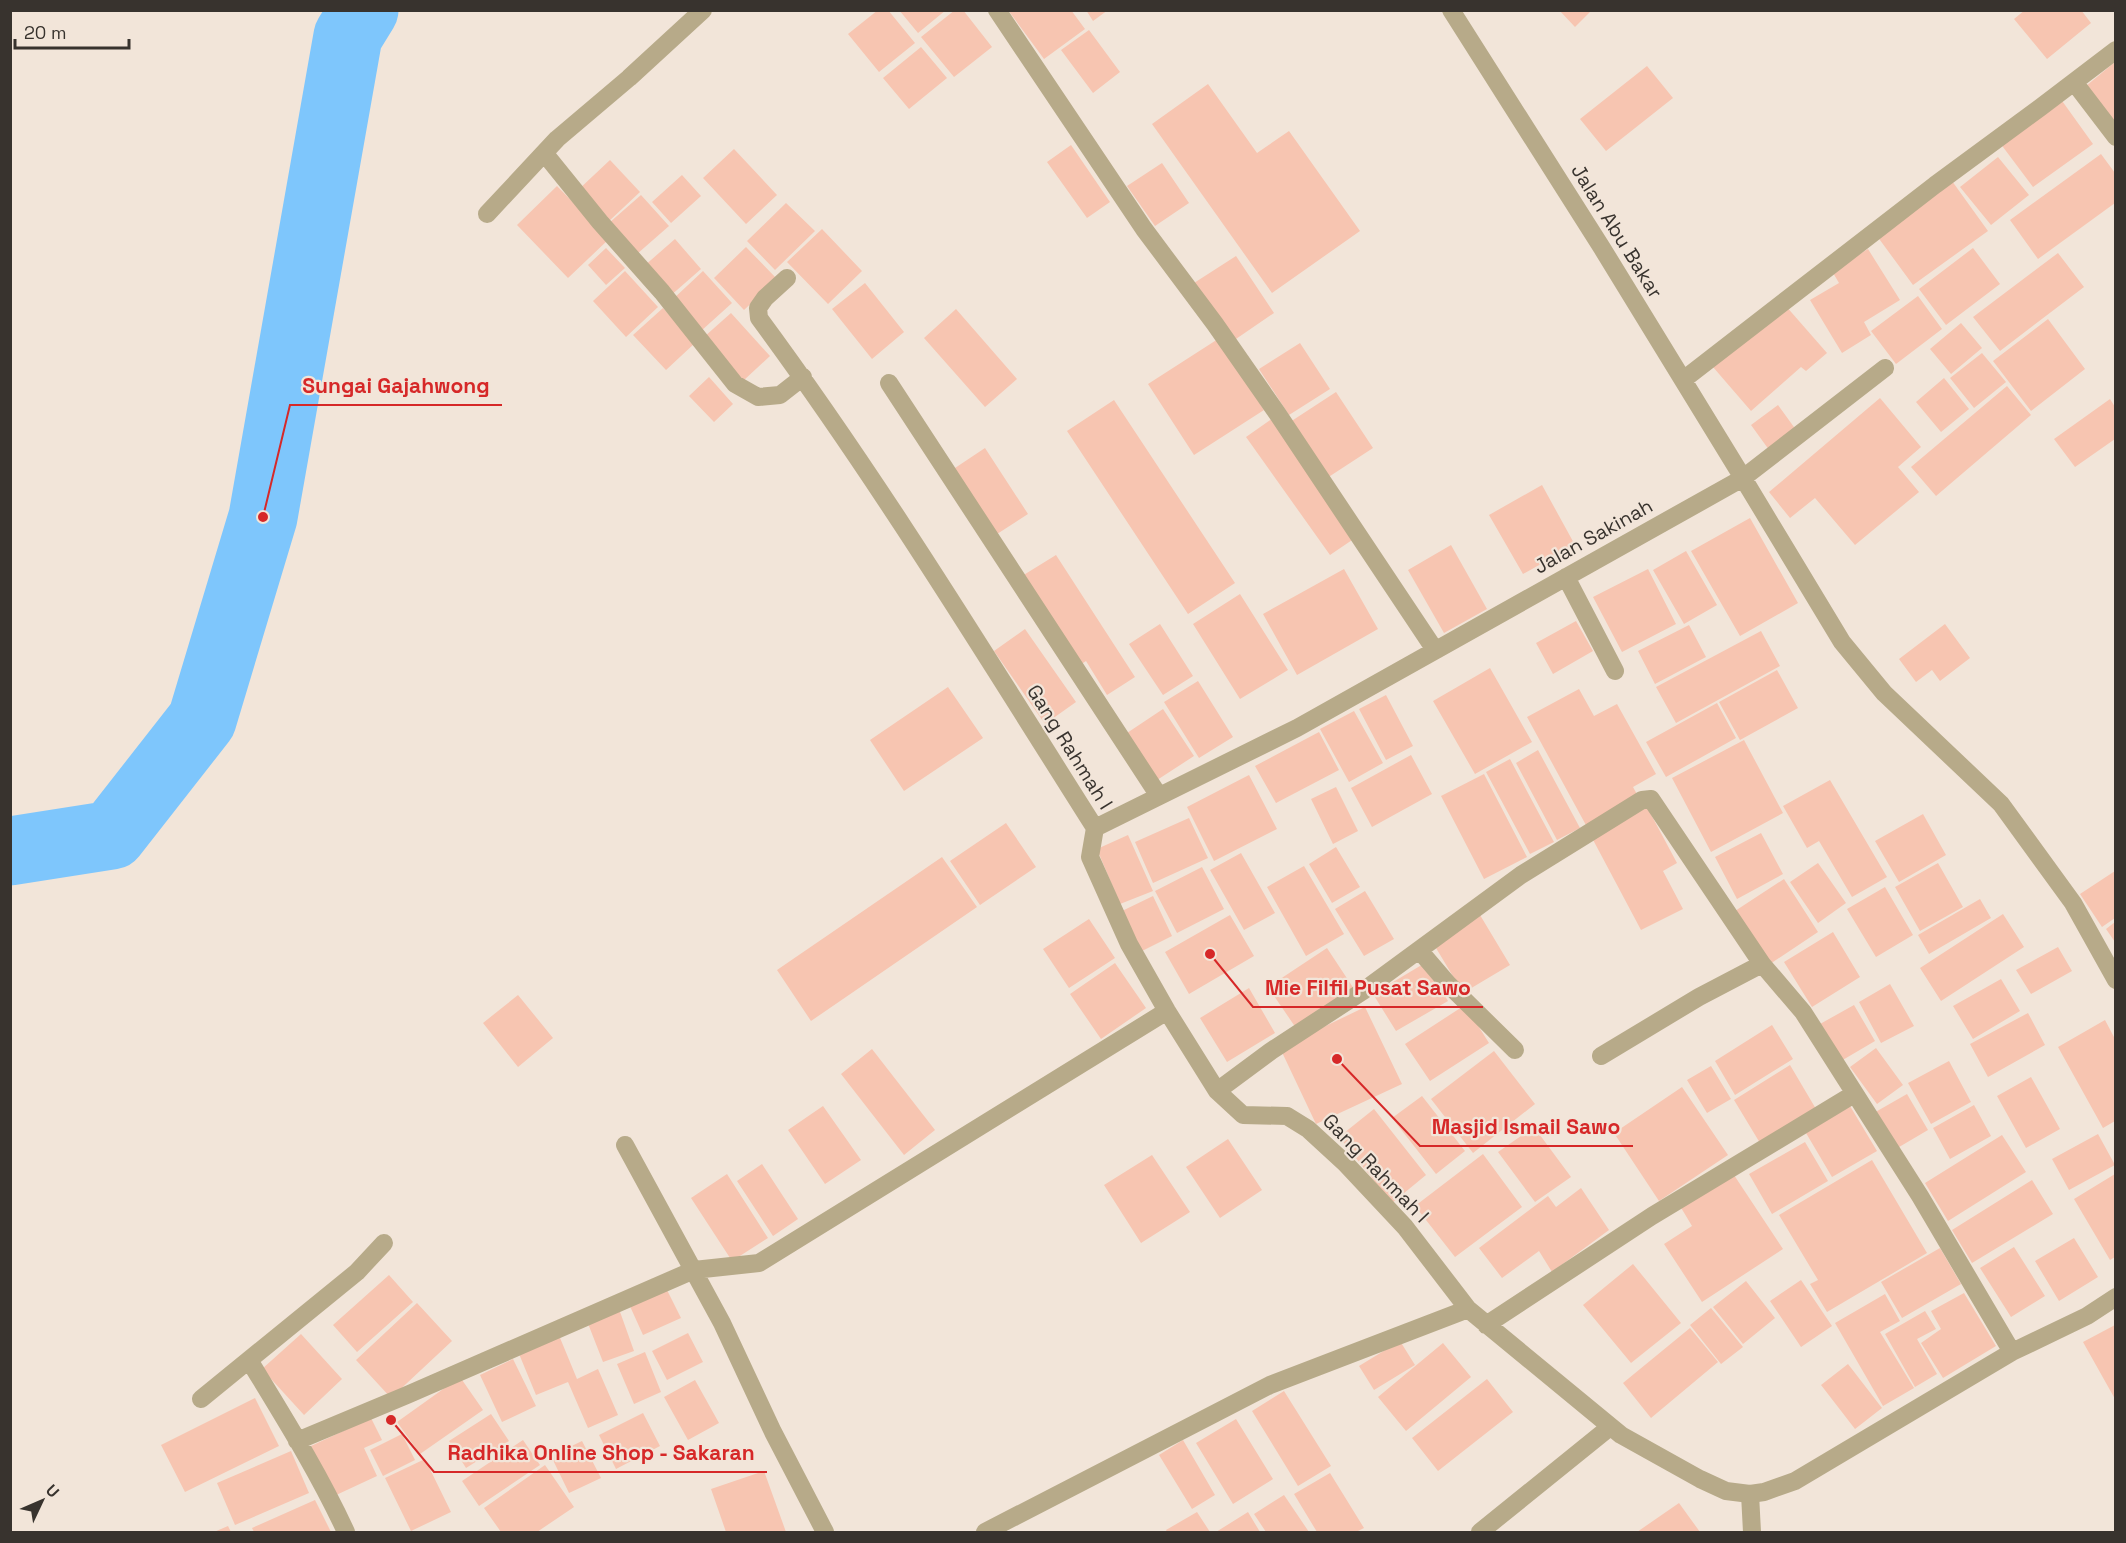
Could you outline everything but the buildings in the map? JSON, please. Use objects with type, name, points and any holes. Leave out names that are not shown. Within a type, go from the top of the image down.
[{"type":"street","points":[[487,214],[557,139],[630,78],[704,10]]},
{"type":"street","points":[[997,10],[1144,229],[1215,324],[1277,413],[1435,650]]},
{"type":"street","name":"Jalan Abu Bakar","points":[[1458,14],[1743,478]]},
{"type":"street","points":[[1683,380],[1935,185],[2115,50]]},
{"type":"street","points":[[2074,82],[2115,137]]},
{"type":"street","points":[[545,153],[600,222],[662,292],[735,384],[758,397],[780,395],[803,377]]},
{"type":"street","name":"Gang Rahmah I","points":[[787,278],[765,297],[759,308],[759,318],[803,377],[928,565],[1095,828],[1090,857],[1129,944],[1167,1011],[1217,1091],[1243,1115],[1287,1116],[1308,1129],[1345,1163],[1405,1227],[1468,1309],[1610,1427],[1700,1479],[1726,1491],[1750,1494]]},
{"type":"street","name":"Jalan Sakinah","points":[[1095,828],[1297,728],[1743,478],[1885,368]]},
{"type":"street","points":[[890,383],[1159,796]]},
{"type":"street","points":[[1743,478],[1842,642],[1884,693],[2001,804],[2073,903],[2115,980]]},
{"type":"street","points":[[1566,577],[1615,670]]},
{"type":"street","points":[[1217,1091],[1271,1051],[1363,991],[1521,875],[1642,800],[1649,798],[1660,811],[1761,964],[1803,1012],[1920,1196],[2012,1352]]},
{"type":"street","points":[[1419,950],[1449,985],[1515,1050]]},
{"type":"street","points":[[1601,1056],[1699,997],[1761,964]]},
{"type":"street","points":[[297,1441],[694,1270],[759,1263],[1167,1011]]},
{"type":"street","points":[[1486,1325],[1652,1216],[1854,1094]]},
{"type":"street","points":[[624,1145],[694,1270],[825,1533]]},
{"type":"street","points":[[201,1399],[357,1272],[384,1243]]},
{"type":"street","points":[[1752,1533],[1750,1494],[1764,1492],[1796,1480],[2012,1352],[2087,1316],[2115,1297]]},
{"type":"street","points":[[985,1533],[1270,1385],[1468,1309]]},
{"type":"street","points":[[249,1360],[297,1441],[346,1533]]},
{"type":"street","points":[[1480,1533],[1610,1427]]},
{"type":"waterway","points":[[10,851],[112,835],[202,720],[263,517],[348,36],[364,10]]},
{"type":"place","name":"Sungai Gajahwong","points":[[263,517]]},
{"type":"place","name":"Mie Filfil Pusat Sawo","points":[[1210,954]]},
{"type":"place","name":"Masjid Ismail Sawo","points":[[1337,1059]]},
{"type":"place","name":"Radhika Online Shop - Sakaran","points":[[391,1420]]}]
